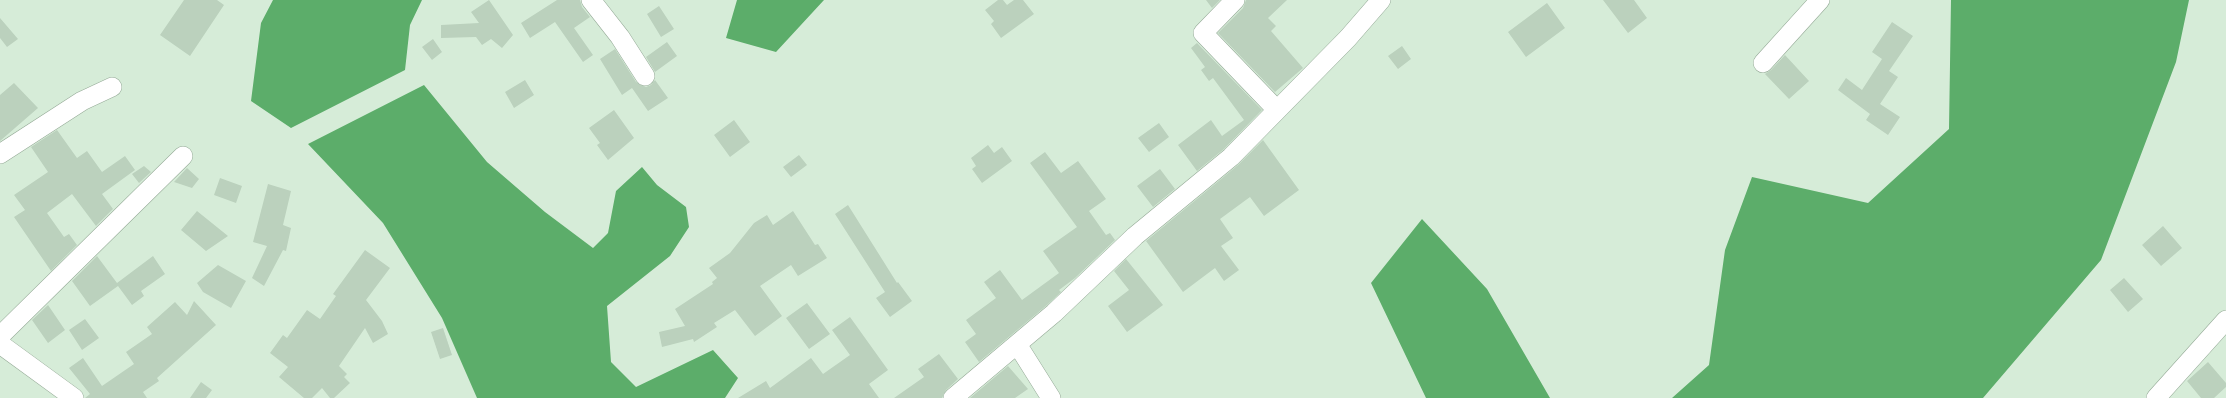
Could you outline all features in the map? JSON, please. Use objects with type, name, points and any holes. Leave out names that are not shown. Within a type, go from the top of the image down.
[{"type":"street","points":[[591,0],[620,37],[645,76]]},
{"type":"street","points":[[1235,0],[1203,33],[1277,110]]},
{"type":"street","points":[[953,398],[1054,313],[1135,236],[1231,157],[1348,38],[1381,0]]},
{"type":"street","points":[[1763,63],[1820,0]]},
{"type":"street","points":[[0,154],[82,101],[112,87]]},
{"type":"street","points":[[0,336],[183,156]]},
{"type":"street","points":[[2156,398],[2226,320]]},
{"type":"street","points":[[0,344],[74,398]]},
{"type":"street","points":[[1017,344],[1051,398]]},
{"type":"shaded area","points":[[273,0],[422,0],[410,25],[405,70],[291,128],[251,101],[261,23]]},
{"type":"shaded area","points":[[737,0],[824,0],[776,52],[726,38]]},
{"type":"shaded area","points":[[1951,0],[2189,0],[2176,62],[2101,260],[1983,398],[1672,398],[1709,365],[1725,250],[1752,177],[1868,203],[1949,129]]},
{"type":"shaded area","points":[[424,85],[487,162],[545,212],[593,248],[608,233],[616,191],[642,167],[657,185],[686,207],[689,227],[670,256],[607,306],[611,362],[636,387],[713,350],[738,378],[725,398],[477,398],[442,318],[383,223],[308,144]]},
{"type":"shaded area","points":[[1422,219],[1487,289],[1550,398],[1426,398],[1371,283]]},
{"type":"building","points":[[184,0],[217,0],[224,5],[190,56],[160,35]]},
{"type":"building","points":[[489,0],[513,35],[502,48],[491,39],[482,45],[476,37],[441,38],[441,25],[479,23],[471,12]]},
{"type":"building","points":[[557,0],[580,0],[582,7],[590,17],[574,28],[593,55],[583,62],[555,22],[530,38],[521,23]]},
{"type":"building","points":[[998,0],[1003,0],[1007,5],[1014,0],[1023,0],[1034,14],[1001,38],[991,24],[994,21],[985,10]]},
{"type":"building","points":[[1206,0],[1220,0],[1212,8]]},
{"type":"building","points":[[1246,0],[1287,0],[1268,18],[1276,26],[1271,31],[1303,68],[1275,92],[1218,33],[1243,8]]},
{"type":"building","points":[[1603,0],[1634,0],[1647,18],[1628,33]]},
{"type":"building","points":[[1547,3],[1565,28],[1526,57],[1508,32]]},
{"type":"building","points":[[659,6],[674,29],[661,37],[647,14]]},
{"type":"building","points":[[0,18],[18,39],[7,47],[0,38]]},
{"type":"building","points":[[1892,22],[1913,36],[1889,71],[1898,77],[1880,104],[1900,117],[1888,135],[1866,120],[1870,114],[1838,90],[1846,78],[1862,90],[1882,59],[1872,52]]},
{"type":"building","points":[[433,39],[442,52],[432,60],[422,47]]},
{"type":"building","points":[[667,42],[677,56],[655,72],[646,57]]},
{"type":"building","points":[[1197,43],[1262,110],[1224,149],[1197,171],[1178,145],[1211,120],[1222,136],[1244,120],[1213,78],[1209,81],[1201,70],[1205,67],[1191,48]]},
{"type":"building","points":[[1402,46],[1411,59],[1398,69],[1388,56]]},
{"type":"building","points":[[615,49],[636,82],[646,87],[651,85],[655,80],[668,98],[648,111],[632,88],[622,95],[600,59]]},
{"type":"building","points":[[1785,55],[1809,81],[1789,99],[1765,74],[1771,70]]},
{"type":"building","points":[[525,80],[534,95],[514,108],[505,92]]},
{"type":"building","points":[[14,83],[38,108],[0,141],[0,95]]},
{"type":"building","points":[[614,110],[634,138],[608,160],[597,145],[600,143],[589,128]]},
{"type":"building","points":[[734,120],[750,142],[730,157],[714,135]]},
{"type":"building","points":[[1159,123],[1169,137],[1149,152],[1138,138]]},
{"type":"building","points":[[57,130],[77,158],[87,151],[102,172],[125,156],[135,170],[102,194],[113,209],[96,226],[72,194],[47,213],[64,237],[69,234],[77,245],[51,271],[14,217],[25,210],[14,195],[48,172],[31,147]]},
{"type":"building","points":[[1263,140],[1299,190],[1264,216],[1250,197],[1220,219],[1233,238],[1221,246],[1239,270],[1224,281],[1215,268],[1183,292],[1146,241],[1238,165]]},
{"type":"building","points":[[988,145],[994,153],[1002,147],[1012,161],[982,183],[972,169],[976,166],[971,158]]},
{"type":"building","points":[[1045,152],[1061,173],[1078,161],[1106,199],[1089,211],[1106,235],[1110,233],[1115,240],[1075,278],[1059,290],[1061,292],[1047,305],[979,362],[965,342],[976,334],[966,320],[996,298],[984,282],[1000,270],[1022,300],[1059,273],[1043,251],[1077,227],[1030,163]]},
{"type":"building","points":[[799,155],[807,165],[791,177],[783,167]]},
{"type":"building","points":[[144,166],[151,172],[139,183],[132,174]]},
{"type":"building","points":[[187,168],[199,179],[192,188],[174,182]]},
{"type":"building","points":[[1160,169],[1175,189],[1153,207],[1137,186]]},
{"type":"building","points":[[220,178],[242,186],[236,203],[214,195]]},
{"type":"building","points":[[268,184],[291,191],[283,225],[291,228],[286,251],[283,250],[264,286],[252,278],[267,246],[253,242]]},
{"type":"building","points":[[848,205],[897,283],[898,282],[912,301],[890,317],[876,298],[885,292],[835,214]]},
{"type":"building","points":[[197,211],[228,236],[206,251],[181,230]]},
{"type":"building","points":[[793,211],[815,245],[818,244],[827,258],[798,276],[791,265],[760,286],[782,316],[755,336],[735,310],[714,323],[717,327],[694,342],[693,339],[662,347],[659,332],[685,326],[675,309],[713,284],[712,282],[717,278],[709,268],[730,253],[754,223],[767,215],[773,225]]},
{"type":"building","points":[[2163,226],[2182,248],[2161,266],[2142,245]]},
{"type":"building","points":[[365,250],[390,268],[366,300],[382,321],[388,334],[373,343],[365,328],[339,366],[347,374],[344,377],[350,383],[334,398],[330,398],[322,388],[312,398],[304,398],[279,377],[288,367],[270,353],[283,335],[287,338],[307,310],[320,319],[336,296],[333,294]]},
{"type":"building","points":[[97,256],[117,283],[153,256],[165,274],[141,291],[144,296],[132,305],[118,286],[90,306],[72,281]]},
{"type":"building","points":[[1126,259],[1163,305],[1127,332],[1108,306],[1129,290],[1114,271]]},
{"type":"building","points":[[218,265],[246,281],[231,308],[203,292],[197,283]]},
{"type":"building","points":[[2124,278],[2143,299],[2128,312],[2110,290]]},
{"type":"building","points":[[194,301],[216,325],[157,378],[159,381],[143,392],[147,398],[85,398],[90,394],[69,368],[83,358],[102,386],[134,364],[126,352],[152,334],[147,327],[175,302],[187,315]]},
{"type":"building","points":[[807,303],[830,334],[809,349],[786,318]]},
{"type":"building","points":[[48,305],[65,330],[48,343],[32,320]]},
{"type":"building","points":[[850,317],[888,370],[869,384],[879,398],[738,398],[766,381],[770,388],[811,358],[823,374],[850,355],[832,330]]},
{"type":"building","points":[[85,319],[99,338],[82,350],[69,330]]},
{"type":"building","points":[[443,328],[452,355],[440,359],[431,332]]},
{"type":"building","points":[[939,354],[958,379],[946,390],[942,398],[894,398],[924,377],[918,369]]},
{"type":"building","points":[[2208,362],[2226,383],[2226,387],[2214,398],[2201,398],[2187,381]]},
{"type":"building","points":[[1008,366],[1028,389],[1015,398],[970,398]]},
{"type":"building","points":[[201,382],[212,390],[206,398],[190,398]]}]
